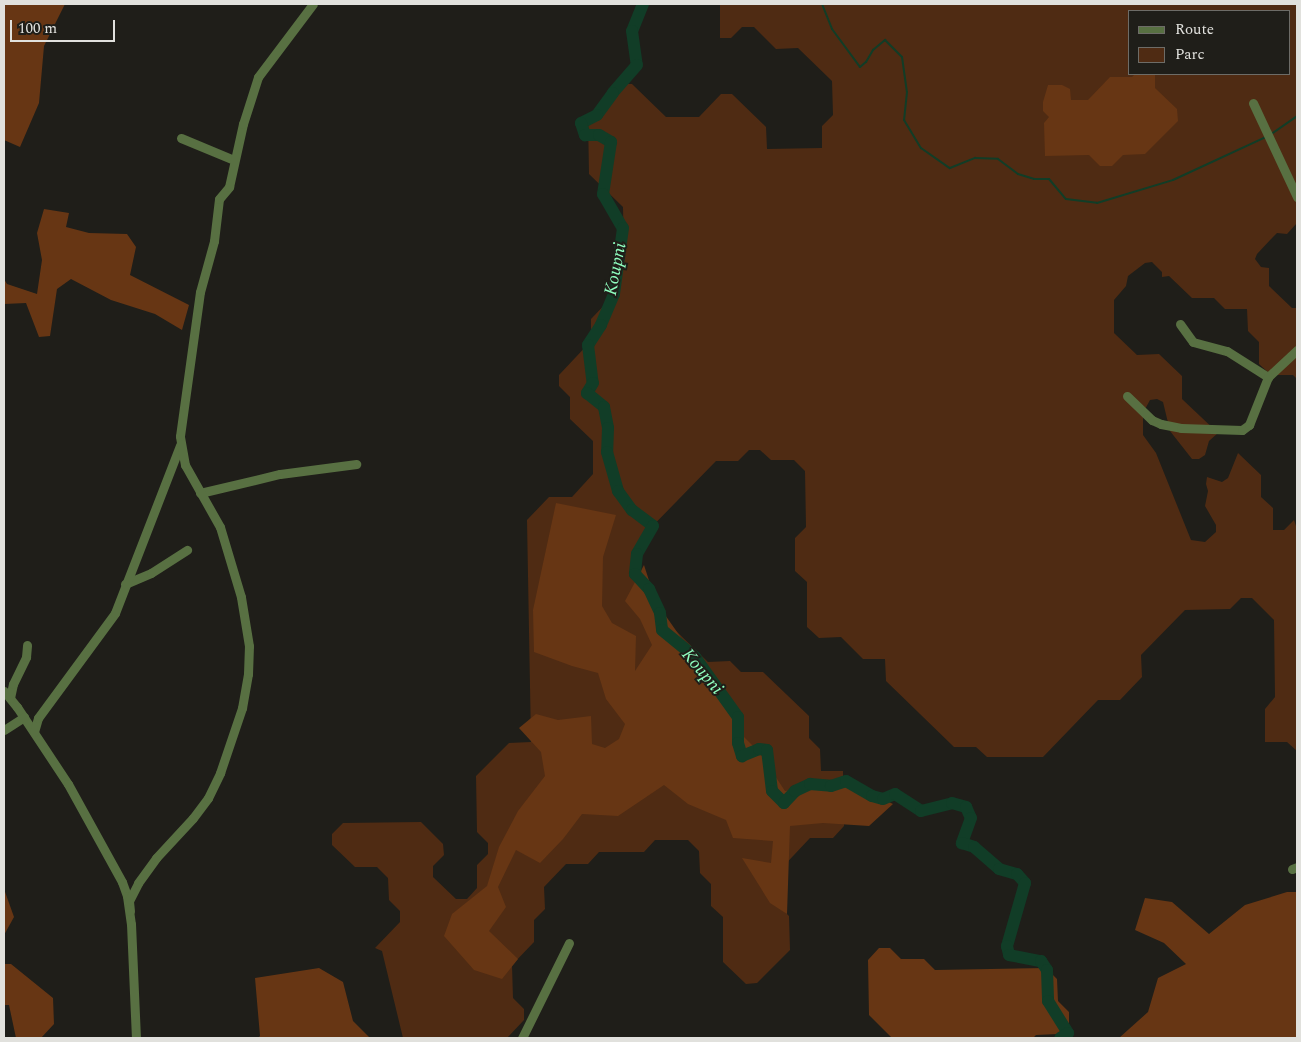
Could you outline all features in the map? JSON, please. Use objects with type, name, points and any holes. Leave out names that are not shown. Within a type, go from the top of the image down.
[{"type":"street","points":[[34,732],[38,718],[115,613],[180,445],[200,292],[213,248],[219,200],[229,187],[234,160],[258,76],[313,4]]},
{"type":"street","points":[[1253,103],[1297,196]]},
{"type":"street","points":[[181,138],[234,160]]},
{"type":"street","points":[[1180,324],[1194,342],[1227,351],[1268,377]]},
{"type":"street","points":[[1128,396],[1152,420],[1161,424],[1181,428],[1242,430],[1249,425],[1268,377],[1297,350]]},
{"type":"street","points":[[136,1038],[129,901],[138,883],[156,858],[193,818],[212,790],[233,738],[248,674],[247,625],[241,597],[220,527],[185,465],[180,445]]},
{"type":"street","points":[[200,493],[280,474],[356,464]]},
{"type":"street","points":[[125,584],[145,576],[187,550]]},
{"type":"street","points":[[27,645],[26,657],[7,694],[68,784],[115,868],[127,896],[130,911]]},
{"type":"street","points":[[4,730],[24,717]]},
{"type":"street","points":[[522,1038],[569,943]]},
{"type":"green space","points":[[720,4],[1297,4],[1297,223],[1287,234],[1277,233],[1257,254],[1255,259],[1261,267],[1269,268],[1269,286],[1292,308],[1297,308],[1297,379],[1293,375],[1271,375],[1259,364],[1259,342],[1248,331],[1247,309],[1225,309],[1214,298],[1192,298],[1169,276],[1162,277],[1162,272],[1152,262],[1145,263],[1128,276],[1126,286],[1114,300],[1114,333],[1137,355],[1159,354],[1182,376],[1182,399],[1218,433],[1209,441],[1205,455],[1199,459],[1192,459],[1170,431],[1163,402],[1157,399],[1150,400],[1143,413],[1143,435],[1156,453],[1191,540],[1205,542],[1216,532],[1216,525],[1205,506],[1208,491],[1207,477],[1222,482],[1228,478],[1238,453],[1261,475],[1261,497],[1273,508],[1273,530],[1284,530],[1294,520],[1297,529],[1297,751],[1287,742],[1265,742],[1265,709],[1275,697],[1274,620],[1252,598],[1241,598],[1230,609],[1185,610],[1141,655],[1142,677],[1120,700],[1098,700],[1043,757],[987,757],[976,747],[954,747],[886,681],[885,659],[863,659],[841,637],[819,638],[807,627],[807,582],[795,571],[795,538],[806,527],[805,471],[794,460],[771,460],[760,450],[749,450],[738,461],[716,461],[639,540],[640,596],[708,662],[730,661],[741,672],[763,672],[809,716],[809,738],[820,749],[821,771],[843,771],[844,826],[833,838],[810,838],[778,872],[778,905],[789,916],[790,950],[757,983],[746,984],[723,962],[723,917],[711,906],[711,884],[700,873],[699,851],[688,840],[655,840],[644,852],[599,852],[588,864],[566,864],[544,887],[545,909],[534,920],[534,942],[512,965],[513,998],[524,1009],[524,1020],[507,1038],[403,1038],[382,951],[375,948],[400,922],[400,911],[389,900],[388,878],[377,867],[355,867],[332,845],[332,834],[343,823],[421,822],[443,844],[444,855],[433,866],[433,877],[456,899],[467,899],[477,888],[477,865],[488,854],[488,843],[477,832],[476,776],[509,743],[531,742],[527,520],[549,497],[572,497],[593,474],[593,441],[570,419],[570,397],[559,386],[559,375],[591,341],[591,319],[613,296],[613,274],[624,262],[623,207],[589,174],[588,118],[621,84],[632,84],[666,117],[699,117],[721,94],[732,94],[766,127],[767,149],[822,148],[822,126],[833,115],[832,81],[798,48],[776,49],[754,27],[742,27],[731,38],[720,38]]},
{"type":"shaded area","points":[[4,4],[65,4],[44,46],[39,103],[20,147],[4,140]]},
{"type":"shaded area","points":[[1134,75],[1155,75],[1155,88],[1177,109],[1178,121],[1145,154],[1123,155],[1112,166],[1100,166],[1089,155],[1045,156],[1044,123],[1049,117],[1043,111],[1043,102],[1048,85],[1062,85],[1070,89],[1071,100],[1088,100],[1110,77],[1132,77]]},
{"type":"shaded area","points":[[44,209],[69,213],[66,227],[89,233],[127,234],[136,247],[130,275],[189,305],[182,330],[155,314],[111,300],[71,279],[57,289],[50,336],[39,337],[26,303],[4,304],[4,279],[7,284],[37,294],[42,260],[37,233]]},
{"type":"shaded area","points":[[556,503],[616,515],[603,557],[602,606],[612,623],[636,636],[635,671],[652,645],[640,619],[625,601],[644,565],[656,602],[724,699],[740,733],[760,753],[785,791],[850,783],[893,804],[869,826],[823,823],[790,826],[787,914],[770,903],[742,858],[771,863],[773,841],[733,838],[726,820],[688,804],[664,785],[618,816],[582,814],[563,839],[540,863],[516,850],[498,887],[506,907],[489,931],[518,959],[502,979],[474,970],[444,936],[452,914],[487,886],[499,847],[518,811],[545,776],[541,752],[519,728],[536,714],[558,720],[591,716],[592,744],[605,748],[619,739],[625,724],[606,699],[598,673],[534,652],[533,610]]},
{"type":"shaded area","points":[[4,889],[14,917],[4,935]]},
{"type":"shaded area","points":[[1287,892],[1297,892],[1297,1038],[1119,1038],[1148,1012],[1158,978],[1186,964],[1164,943],[1135,930],[1145,898],[1172,902],[1209,934],[1245,905]]},
{"type":"shaded area","points":[[879,948],[890,948],[901,959],[924,959],[935,970],[1046,968],[1057,979],[1058,1001],[1069,1012],[1069,1023],[1058,1034],[1036,1035],[1033,1038],[891,1037],[869,1015],[868,960]]},
{"type":"shaded area","points":[[4,964],[11,964],[53,998],[54,1024],[41,1038],[16,1038],[9,1005],[4,1005]]},
{"type":"shaded area","points":[[319,968],[343,982],[353,1021],[370,1038],[258,1038],[260,1036],[255,978]]},
{"type":"waterway","name":"Koupni","points":[[643,4],[632,31],[637,65],[597,115],[581,123],[585,135],[599,135],[611,142],[603,194],[623,228],[614,294],[601,325],[588,345],[593,383],[587,393],[604,407],[608,428],[607,452],[618,491],[632,510],[653,526],[637,554],[635,574],[649,589],[660,613],[662,630],[695,657],[738,717],[738,743],[742,756],[759,749],[767,750],[772,791],[784,803],[795,791],[810,784],[831,786],[846,781],[872,796],[883,799],[895,794],[921,811],[952,803],[966,807],[971,818],[962,843],[974,847],[999,869],[1017,874],[1025,883],[1007,946],[1009,955],[1041,961],[1047,970],[1048,1001],[1068,1033],[1060,1038]]},
{"type":"waterway","points":[[822,4],[832,29],[860,67],[866,62],[873,50],[885,40],[902,57],[907,92],[904,120],[921,148],[950,168],[975,158],[998,159],[1018,174],[1034,179],[1049,179],[1066,199],[1097,203],[1173,180],[1266,137]]},
{"type":"waterway","points":[[1270,135],[1297,116]]}]
